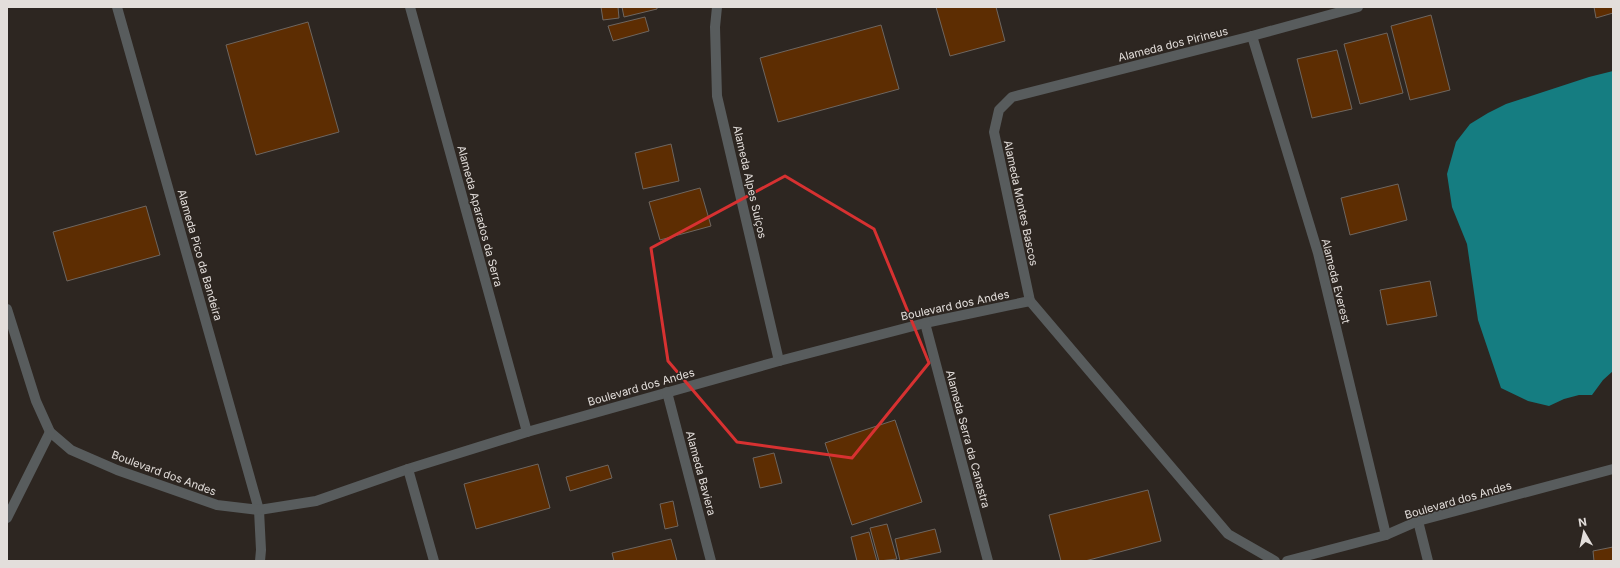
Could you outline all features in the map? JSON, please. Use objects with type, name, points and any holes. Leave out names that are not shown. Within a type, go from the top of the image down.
[{"type":"street","name":"Alameda Pico da Bandeira","points":[[117,7],[260,510],[260,561]]},
{"type":"street","name":"Alameda Aparados da Serra","points":[[410,7],[527,432]]},
{"type":"street","name":"Alameda Alpes Suíços","points":[[717,7],[715,27],[717,96],[779,361]]},
{"type":"street","name":"Alameda dos Pirineus","points":[[998,110],[1012,97],[1252,36],[1358,7]]},
{"type":"street","name":"Alameda Everest","points":[[1252,36],[1318,253],[1386,535]]},
{"type":"street","name":"Alameda Montes Bascos","points":[[998,110],[994,132],[1030,302]]},
{"type":"street","name":"Boulevard dos Andes","points":[[7,309],[36,401],[50,432],[71,450],[117,470],[217,505],[260,510],[316,501],[408,469],[527,432],[779,361],[925,323],[1030,302]]},
{"type":"street","points":[[1030,302],[1228,534],[1275,561]]},
{"type":"street","name":"Alameda Serra da Canastra","points":[[925,323],[988,561]]},
{"type":"street","name":"Alameda Baviera","points":[[667,392],[711,561]]},
{"type":"street","points":[[7,518],[50,432]]},
{"type":"street","points":[[408,469],[434,561]]},
{"type":"street","name":"Boulevard dos Andes","points":[[1286,561],[1386,535],[1418,521],[1613,469]]},
{"type":"street","points":[[1418,521],[1428,561]]},
{"type":"highlighted area","points":[[785,176],[874,229],[929,363],[852,458],[737,442],[668,361],[651,248]]},
{"type":"water","points":[[1613,71],[1613,371],[1603,380],[1592,395],[1579,395],[1564,399],[1549,406],[1528,401],[1501,388],[1478,320],[1467,244],[1452,207],[1447,174],[1456,142],[1470,124],[1506,104],[1589,77]]},
{"type":"building","points":[[601,7],[618,7],[619,18],[603,20]]},
{"type":"building","points":[[622,7],[657,7],[657,9],[624,17]]},
{"type":"building","points":[[936,7],[996,7],[1005,41],[950,56]]},
{"type":"building","points":[[1594,7],[1613,7],[1613,13],[1596,18]]},
{"type":"building","points":[[1431,15],[1450,90],[1410,100],[1391,26]]},
{"type":"building","points":[[645,17],[649,31],[613,41],[608,26]]},
{"type":"building","points":[[308,22],[339,132],[256,155],[226,45]]},
{"type":"building","points":[[881,25],[899,89],[778,122],[760,58]]},
{"type":"building","points":[[1387,33],[1403,93],[1360,104],[1344,44]]},
{"type":"building","points":[[1337,50],[1352,109],[1312,118],[1297,59]]},
{"type":"building","points":[[671,144],[679,181],[643,189],[635,153]]},
{"type":"building","points":[[1398,184],[1407,220],[1350,235],[1341,198]]},
{"type":"building","points":[[700,188],[711,226],[660,240],[649,202]]},
{"type":"building","points":[[146,206],[160,255],[67,281],[53,232]]},
{"type":"building","points":[[1430,281],[1437,316],[1387,325],[1380,290]]},
{"type":"building","points":[[895,420],[922,502],[852,525],[825,443]]},
{"type":"building","points":[[774,453],[782,483],[760,488],[753,458]]},
{"type":"building","points":[[538,464],[550,508],[476,529],[464,484]]},
{"type":"building","points":[[608,465],[612,478],[570,491],[566,477]]},
{"type":"building","points":[[1148,490],[1161,541],[1085,561],[1061,561],[1049,515]]},
{"type":"building","points":[[673,501],[678,526],[665,529],[660,504]]},
{"type":"building","points":[[887,524],[897,559],[879,561],[870,528]]},
{"type":"building","points":[[935,529],[941,552],[900,561],[895,539]]},
{"type":"building","points":[[869,532],[877,561],[857,561],[851,537]]},
{"type":"building","points":[[671,539],[677,561],[614,561],[612,553]]},
{"type":"building","points":[[1613,547],[1613,561],[1594,561],[1593,551]]}]
